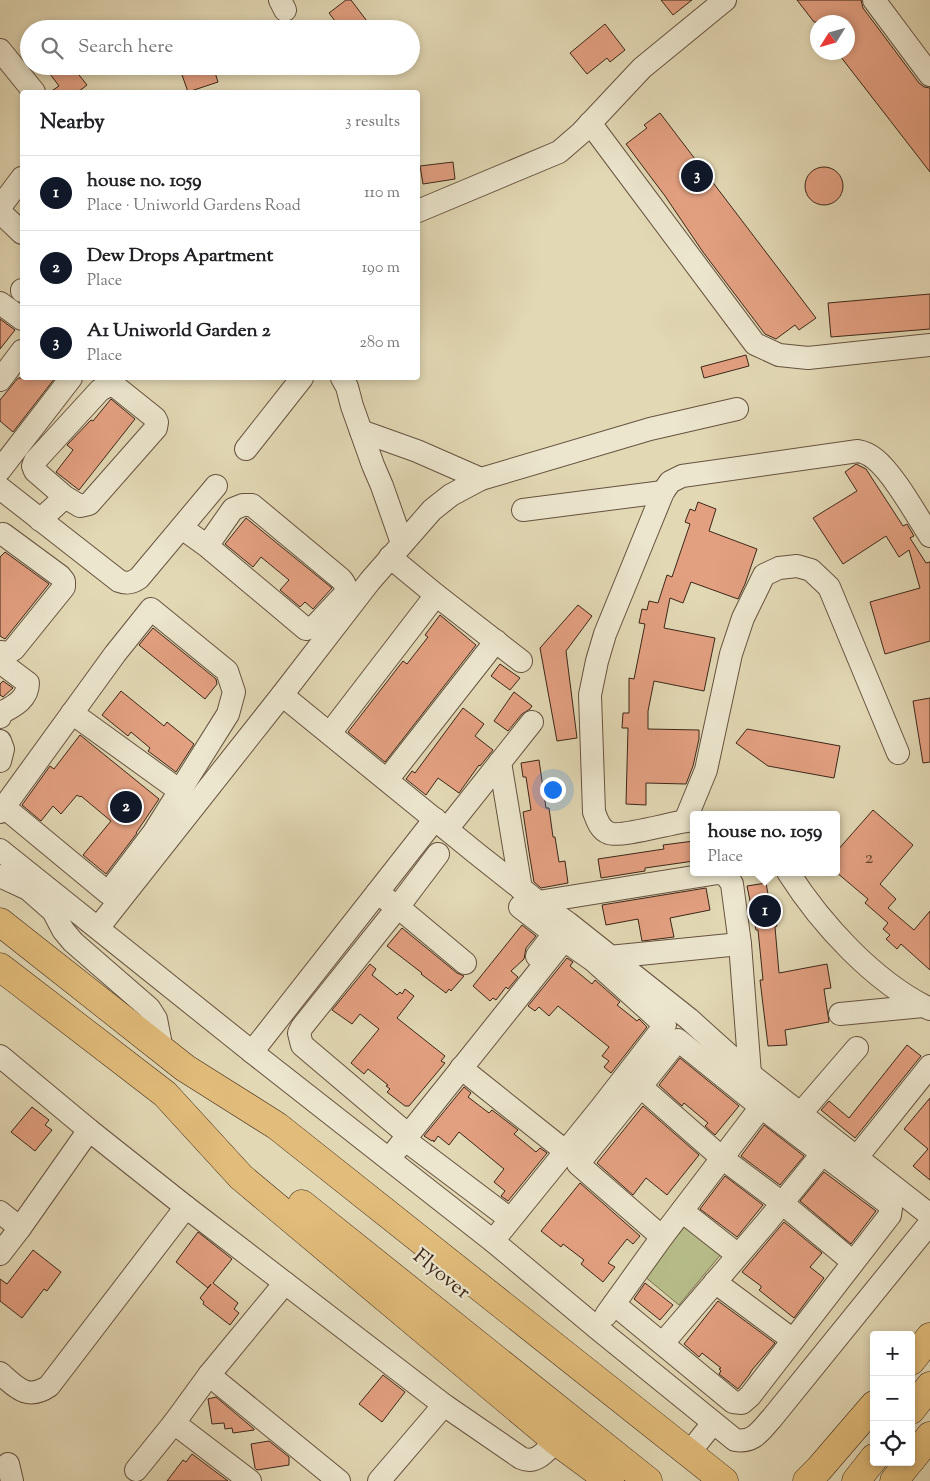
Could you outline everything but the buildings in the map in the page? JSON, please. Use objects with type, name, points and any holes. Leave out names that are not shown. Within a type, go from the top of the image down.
[{"type":"main road","points":[[0,922],[185,1068],[278,1126],[706,1472]]},
{"type":"main road","points":[[0,967],[165,1094],[241,1177],[556,1441],[610,1481]]},
{"type":"main road","name":"Flyover","points":[[185,1068],[326,1182],[706,1472]]},
{"type":"main road","name":"Flyover","points":[[165,1094],[648,1481]]},
{"type":"main road","points":[[915,1356],[930,1338]]},
{"type":"main road","points":[[915,1405],[930,1386]]},
{"type":"main road","points":[[809,1477],[870,1409]]},
{"type":"main road","points":[[915,1455],[930,1436]]},
{"type":"main road","points":[[856,1481],[870,1463]]},
{"type":"main road","points":[[894,1481],[906,1466]]},
{"type":"street","points":[[420,210],[559,152],[571,143],[642,68],[725,0]]},
{"type":"street","points":[[874,0],[930,75]]},
{"type":"street","points":[[0,50],[20,75]]},
{"type":"street","points":[[20,75],[32,90]]},
{"type":"street","points":[[590,123],[754,344],[779,355],[808,358],[930,345]]},
{"type":"street","points":[[11,199],[20,227]]},
{"type":"street","points":[[0,303],[20,318]]},
{"type":"street","points":[[0,359],[20,335]]},
{"type":"street","points":[[0,380],[20,354]]},
{"type":"street","points":[[4,457],[69,380]]},
{"type":"street","points":[[246,449],[300,380]]},
{"type":"street","points":[[343,380],[382,486],[396,550],[436,595],[521,661]]},
{"type":"street","points":[[110,385],[115,386],[154,418],[157,422],[156,428],[89,504],[80,506],[65,497],[35,471],[33,466],[35,461],[100,390],[110,385]]},
{"type":"street","points":[[98,928],[396,550],[432,510],[451,496],[482,479],[650,428],[737,409]]},
{"type":"street","points":[[361,431],[417,451],[482,479]]},
{"type":"street","points":[[690,820],[625,833],[610,833],[598,825],[594,812],[590,695],[597,661],[663,492],[670,482],[682,476],[858,451],[865,452],[876,460],[893,480],[930,536]]},
{"type":"street","points":[[0,488],[119,581],[126,583],[133,582],[139,578],[216,486]]},
{"type":"street","points":[[523,510],[663,492]]},
{"type":"street","points":[[40,520],[65,497]]},
{"type":"street","points":[[0,652],[8,653],[14,649],[64,587],[64,581],[60,576],[2,536],[19,504]]},
{"type":"street","points":[[182,528],[207,546],[306,629],[315,626],[344,595],[346,590],[346,585],[341,579],[252,505],[243,505],[233,509],[207,546]]},
{"type":"street","points":[[693,811],[706,770],[731,654],[743,618],[764,576],[779,568],[797,566],[811,570],[829,587],[898,753]]},
{"type":"street","points":[[330,733],[436,595]]},
{"type":"street","points":[[151,609],[227,671],[234,692],[228,714],[180,791],[154,832],[108,893],[2,810],[115,654],[151,609]]},
{"type":"street","points":[[387,780],[496,640]]},
{"type":"street","points":[[0,662],[28,683],[28,692],[2,713],[0,717]]},
{"type":"street","points":[[282,695],[441,824],[512,891],[553,935],[384,1156]]},
{"type":"street","points":[[72,713],[180,791]]},
{"type":"street","points":[[252,1052],[377,893],[500,762],[532,722]]},
{"type":"street","points":[[0,741],[3,749],[0,760]]},
{"type":"street","points":[[500,762],[512,891]]},
{"type":"street","points":[[0,850],[58,906],[60,925],[68,936],[154,1015],[162,1050]]},
{"type":"street","points":[[438,854],[302,1027],[299,1038],[302,1045],[402,1133],[510,1219]]},
{"type":"street","points":[[0,876],[28,889],[98,928],[252,1052],[493,1241],[735,1440],[745,1442],[753,1439],[772,1418],[930,1223]]},
{"type":"street","points":[[538,902],[699,876]]},
{"type":"street","points":[[726,876],[732,884],[740,944],[750,1074]]},
{"type":"street","points":[[791,876],[802,894],[854,955],[893,987],[927,1007]]},
{"type":"street","points":[[512,891],[538,902],[568,923],[689,1019],[750,1074],[930,1215]]},
{"type":"street","points":[[377,893],[398,907],[465,963]]},
{"type":"street","points":[[402,1133],[461,1068],[564,940],[594,961],[665,1025],[600,1110],[493,1241]]},
{"type":"street","points":[[609,957],[740,944]]},
{"type":"street","points":[[840,1014],[927,1007]]},
{"type":"street","points":[[614,1304],[733,1402],[742,1403],[750,1396],[890,1215],[891,1208],[886,1202],[761,1107],[678,1040],[578,1164],[662,1237]]},
{"type":"street","points":[[801,1113],[857,1048]]},
{"type":"street","points":[[0,1056],[186,1207],[444,1405],[527,1461],[538,1458],[556,1441]]},
{"type":"street","points":[[857,1157],[930,1066]]},
{"type":"street","points":[[461,1068],[565,1151]]},
{"type":"street","points":[[640,1086],[722,1158],[782,1203],[853,1262]]},
{"type":"street","points":[[597,1328],[662,1237],[761,1107]]},
{"type":"street","points":[[0,1254],[89,1130]]},
{"type":"street","points":[[663,1343],[822,1154]]},
{"type":"street","points":[[0,1372],[20,1391],[31,1393],[42,1391],[49,1386],[186,1207]]},
{"type":"street","points":[[0,1212],[20,1228]]},
{"type":"street","points":[[682,1212],[738,1255]]},
{"type":"street","points":[[136,1470],[174,1423],[208,1375],[285,1282]]},
{"type":"street","points":[[715,1282],[793,1340]]},
{"type":"street","points":[[208,1375],[339,1481]]},
{"type":"street","points":[[379,1481],[444,1405]]},
{"type":"street","points":[[174,1423],[250,1481]]},
{"type":"street","points":[[706,1472],[713,1423]]},
{"type":"green space","points":[[687,1224],[722,1253],[679,1305],[644,1276]]},
{"type":"place","name":"A1 Uniworld Garden 2","points":[[697,176]]},
{"type":"place","name":"Dew Drops Apartment","points":[[126,807]]},
{"type":"place","name":"house no. 1059","points":[[765,911]]}]
